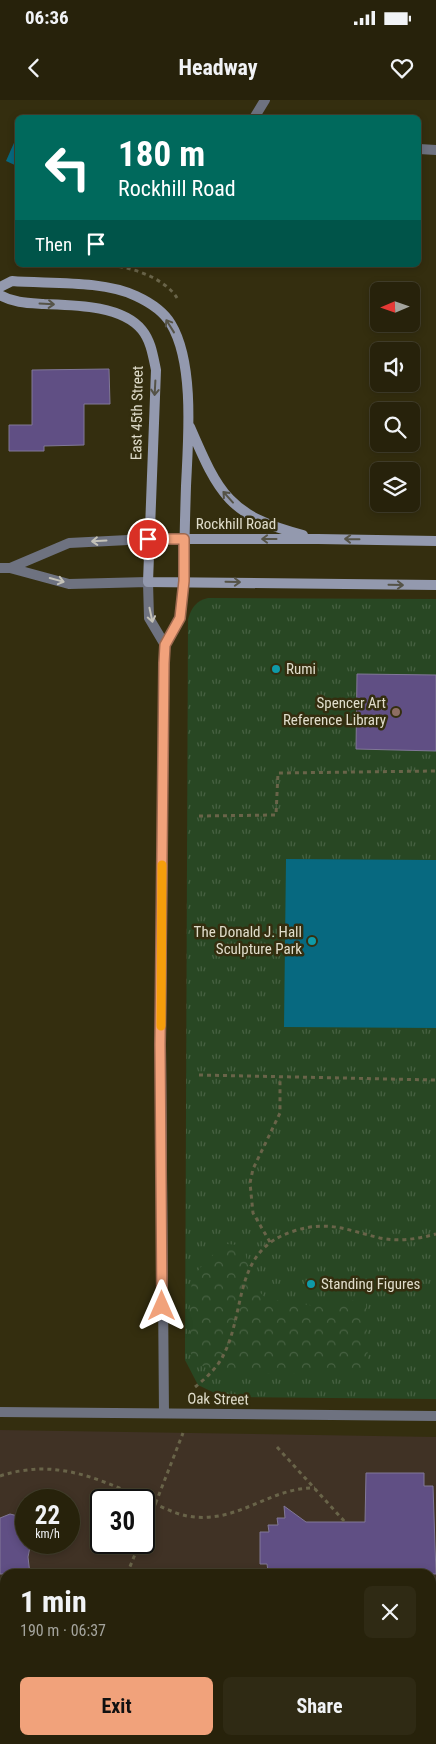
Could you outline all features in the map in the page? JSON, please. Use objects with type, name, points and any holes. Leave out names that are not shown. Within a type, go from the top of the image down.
[{"type":"main road","points":[[0,286],[12,282],[114,288],[136,296],[157,309],[171,323],[179,342],[185,365],[188,424],[184,581]]},
{"type":"main road","name":"East 45th Street","points":[[0,295],[12,302],[88,306],[126,318],[142,329],[150,345],[156,370],[148,539],[148,582]]},
{"type":"main road","points":[[188,424],[212,475],[225,495],[241,511],[274,528],[318,539]]},
{"type":"main road","name":"Rockhill Road","points":[[148,539],[436,541]]},
{"type":"main road","name":"Rockhill Road","points":[[148,582],[436,585]]},
{"type":"street","points":[[256,115],[265,100]]},
{"type":"street","points":[[421,150],[436,150]]},
{"type":"street","name":"Rockhill Road","points":[[5,568],[69,543],[148,539]]},
{"type":"street","name":"Rockhill Road","points":[[5,568],[69,584],[148,582]]},
{"type":"street","points":[[164,1413],[160,1045],[165,645],[180,618],[184,581]]},
{"type":"street","name":"East 45th Street","points":[[148,582],[149,618],[165,645]]},
{"type":"street","name":"Oak Street","points":[[0,1412],[436,1416]]},
{"type":"path","points":[[122,267],[148,276],[173,292],[178,300]]},
{"type":"path","points":[[198,816],[276,815],[278,773],[436,771]]},
{"type":"path","points":[[199,1075],[436,1080]]},
{"type":"path","points":[[270,1242],[253,1213],[250,1183],[253,1169],[280,1114],[280,1077]]},
{"type":"path","points":[[195,1387],[222,1358],[233,1329],[244,1279],[256,1258],[270,1242],[292,1231],[322,1225],[339,1226],[381,1238],[401,1240],[436,1234]]},
{"type":"path","points":[[191,1414],[155,1504],[187,1516],[211,1518],[230,1515],[297,1487],[314,1488]]},
{"type":"path","points":[[277,1447],[346,1522]]},
{"type":"path","points":[[0,1476],[32,1468],[50,1468],[110,1484],[121,1489]]},
{"type":"path","points":[[129,1569],[135,1554]]},
{"type":"shaded area","points":[[0,1430],[436,1437],[436,1569],[0,1569]]},
{"type":"green space","name":"The Donald J. Hall Sculpture Park","points":[[208,598],[436,599],[436,1399],[223,1397],[198,1385],[185,1360],[188,619],[195,605]]},
{"type":"green space","points":[[227,1244],[239,1245],[245,1252],[252,1283],[265,1298],[315,1306],[356,1300],[366,1303],[368,1366],[363,1372],[269,1374],[225,1372],[192,1363],[190,1294],[194,1277],[213,1255]]},
{"type":"water","points":[[15,141],[15,165],[6,161]]},
{"type":"water","points":[[286,859],[436,860],[436,1028],[284,1027]]},
{"type":"building","points":[[109,369],[110,404],[84,404],[84,445],[44,446],[44,451],[9,451],[9,425],[32,425],[32,370]]},
{"type":"building","name":"Spencer Art Reference Library","points":[[357,674],[436,675],[436,751],[356,749]]},
{"type":"building","points":[[366,1473],[424,1473],[424,1486],[433,1486],[436,1569],[268,1569],[267,1564],[260,1564],[260,1532],[269,1532],[268,1525],[278,1525],[277,1518],[285,1518],[284,1506],[306,1522],[365,1522]]},
{"type":"building","points":[[10,1514],[15,1515],[15,1554],[29,1554],[29,1569],[0,1569],[0,1518]]},
{"type":"slow traffic","points":[[161,1026],[162,865]]},
{"type":"place","name":"Rumi","points":[[276,669]]},
{"type":"place","name":"Spencer Art Reference Library","points":[[396,712]]},
{"type":"place","name":"The Donald J. Hall Sculpture Park","points":[[312,941]]},
{"type":"place","name":"Standing Figures","points":[[311,1284]]},
{"type":"route","points":[[148,539],[184,539],[184,581],[180,618],[165,645],[164,663],[160,1045],[162,1306]]}]
